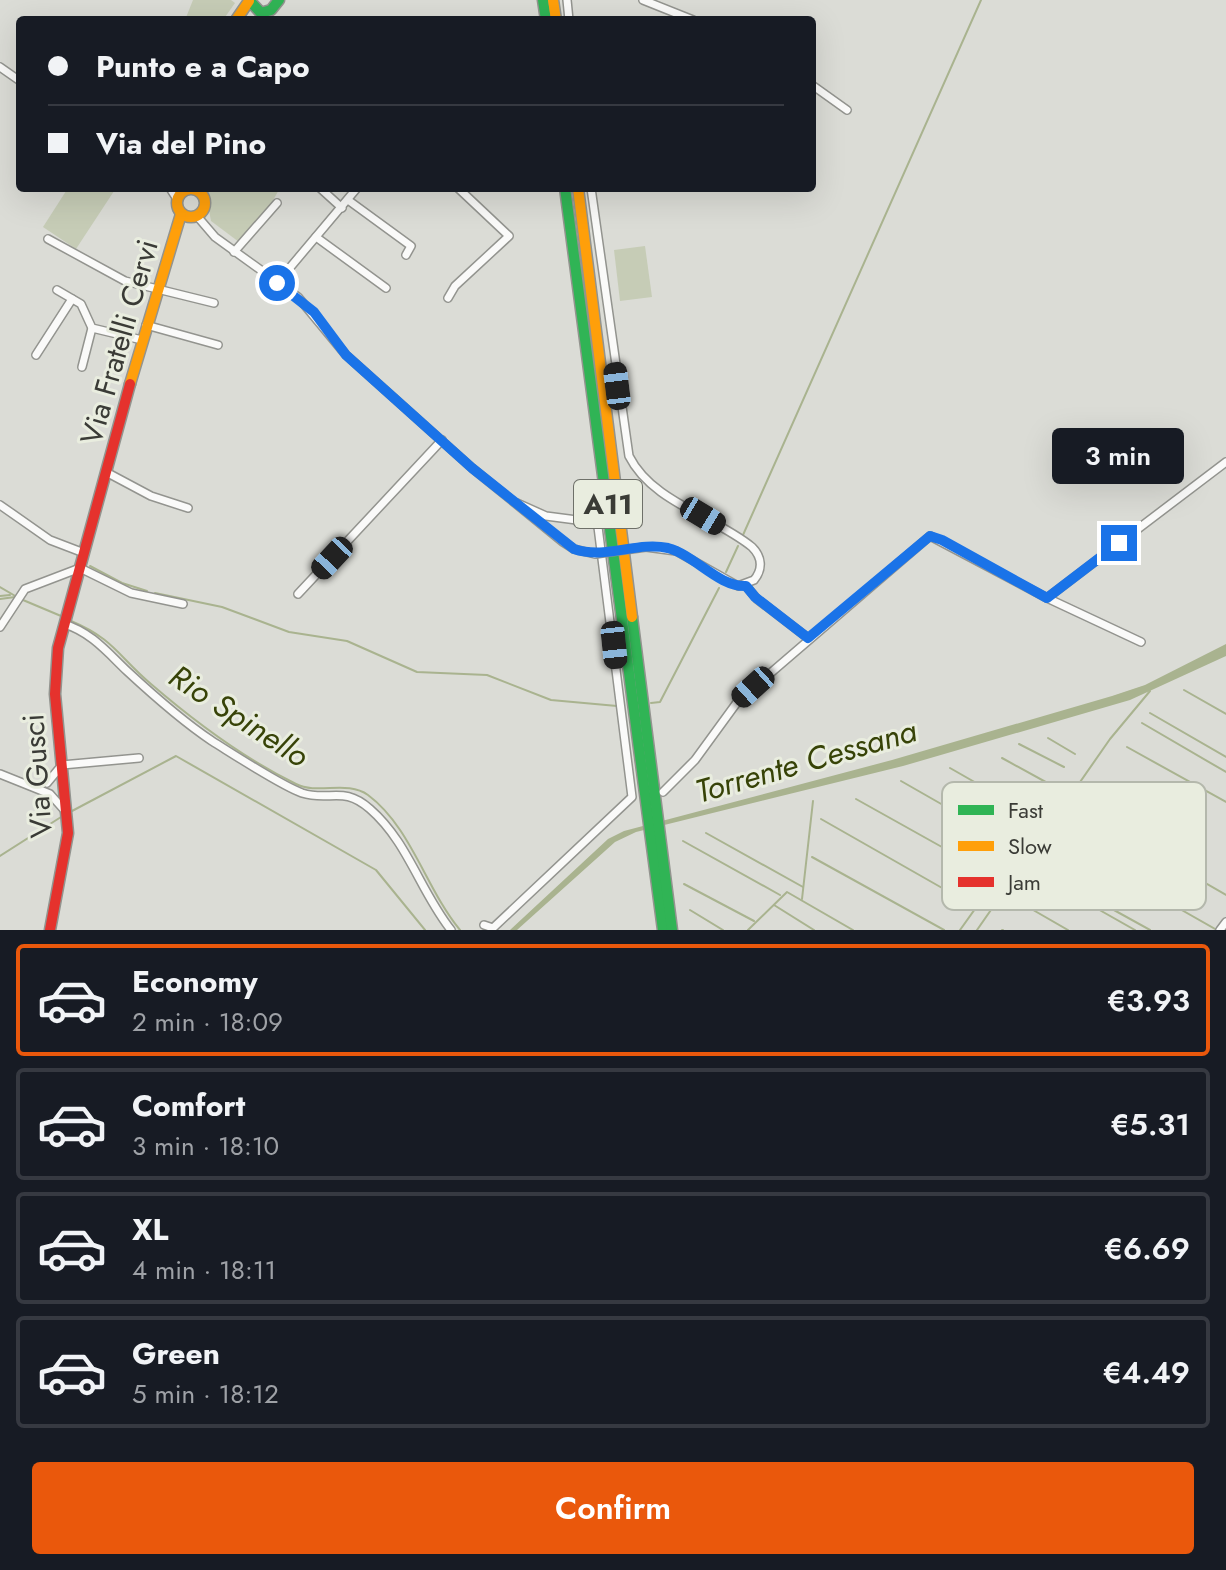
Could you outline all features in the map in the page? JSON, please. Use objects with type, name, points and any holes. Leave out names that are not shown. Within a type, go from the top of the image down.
[{"type":"main road","points":[[251,4],[267,12],[279,0]]},
{"type":"main road","points":[[186,192],[195,216]]},
{"type":"main road","points":[[188,192],[205,203],[195,216]]},
{"type":"main road","name":"A11","points":[[566,192],[653,820],[672,930]]},
{"type":"main road","name":"A11","points":[[578,192],[653,820]]},
{"type":"main road","name":"Via Fratelli Cervi","points":[[65,622],[156,290],[178,226],[195,216]]},
{"type":"main road","name":"Via Gusci","points":[[50,930],[66,861],[67,812],[55,679],[65,622]]},
{"type":"main road","name":"A11","points":[[655,833],[663,930]]},
{"type":"street","points":[[643,0],[683,16]]},
{"type":"street","points":[[816,88],[847,110]]},
{"type":"street","points":[[324,192],[342,208]]},
{"type":"street","points":[[277,283],[354,192]]},
{"type":"street","points":[[448,298],[455,286],[509,236],[462,192]]},
{"type":"street","points":[[592,192],[629,456],[638,472],[661,491],[755,550],[761,563],[760,572],[746,586]]},
{"type":"street","points":[[348,200],[411,246],[406,255]]},
{"type":"street","points":[[234,252],[277,203]]},
{"type":"street","points":[[195,216],[234,252],[314,312],[346,355],[442,440],[574,549],[595,554],[646,547],[672,549],[734,584],[746,586],[755,597],[808,638]]},
{"type":"street","points":[[316,237],[386,288]]},
{"type":"street","points":[[48,239],[125,281],[214,303]]},
{"type":"street","points":[[57,290],[81,304],[92,328],[82,367]]},
{"type":"street","points":[[36,355],[72,299]]},
{"type":"street","points":[[146,325],[218,345]]},
{"type":"street","points":[[92,328],[142,340]]},
{"type":"street","points":[[298,594],[442,440]]},
{"type":"street","points":[[1047,598],[1226,462]]},
{"type":"street","name":"Via Fratelli Cervi","points":[[106,472],[151,496],[188,508]]},
{"type":"street","points":[[484,925],[493,928],[635,797],[598,527],[592,522],[546,516],[517,503]]},
{"type":"street","points":[[0,505],[50,540],[84,553]]},
{"type":"street","points":[[663,792],[695,760],[731,708],[808,638],[930,536],[1047,598],[1141,642]]},
{"type":"street","points":[[0,627],[18,597],[80,568],[131,593],[183,604]]},
{"type":"street","points":[[65,622],[94,640],[156,697],[226,749],[299,792],[317,795],[343,793],[367,806],[395,835],[427,896],[451,930]]},
{"type":"street","points":[[47,783],[62,765],[139,758]]},
{"type":"street","points":[[0,774],[50,794],[67,812]]},
{"type":"street","points":[[31,785],[47,783],[65,792]]},
{"type":"street","points":[[50,794],[65,792]]},
{"type":"street","points":[[1220,930],[1226,922]]},
{"type":"shaded area","points":[[193,0],[231,0],[235,3],[226,16],[187,16]]},
{"type":"shaded area","points":[[65,192],[113,192],[76,249],[43,227]]},
{"type":"shaded area","points":[[206,192],[278,192],[268,209],[239,242],[211,221]]},
{"type":"shaded area","points":[[645,246],[652,297],[620,301],[614,250]]},
{"type":"shaded area","points":[[1226,644],[1226,656],[1130,700],[903,766],[636,832],[615,842],[517,930],[510,930],[608,839],[624,831],[892,760],[1112,696],[1145,685]]},
{"type":"waterway","points":[[743,535],[981,0]]},
{"type":"waterway","points":[[726,572],[738,546]]},
{"type":"waterway","points":[[90,566],[122,583],[147,591]]},
{"type":"waterway","name":"Rio Spinello","points":[[0,587],[17,597]]},
{"type":"waterway","points":[[651,703],[660,702],[719,588]]},
{"type":"waterway","points":[[155,593],[222,607],[289,632],[347,641],[417,672],[487,675],[551,700],[617,706]]},
{"type":"waterway","points":[[0,596],[10,595]]},
{"type":"waterway","points":[[0,599],[15,597]]},
{"type":"waterway","name":"Rio Spinello","points":[[23,600],[61,616]]},
{"type":"waterway","name":"Rio Spinello","points":[[71,621],[107,641],[185,712],[258,763],[305,787],[351,788],[368,795],[396,824],[460,930]]},
{"type":"waterway","points":[[1184,690],[1226,714]]},
{"type":"waterway","points":[[1080,782],[1110,739],[1150,691]]},
{"type":"waterway","points":[[1150,713],[1226,757]]},
{"type":"waterway","points":[[1142,723],[1226,772]]},
{"type":"waterway","points":[[1048,738],[1075,754]]},
{"type":"waterway","points":[[1019,744],[1064,767]]},
{"type":"waterway","points":[[1127,747],[1190,782]]},
{"type":"waterway","points":[[72,811],[176,756],[376,870],[425,930]]},
{"type":"waterway","points":[[1002,758],[1046,782]]},
{"type":"waterway","points":[[950,768],[974,782]]},
{"type":"waterway","points":[[901,781],[942,804]]},
{"type":"waterway","points":[[1206,791],[1226,802]]},
{"type":"waterway","points":[[856,799],[942,847]]},
{"type":"waterway","points":[[802,899],[813,801]]},
{"type":"waterway","points":[[0,856],[61,817]]},
{"type":"waterway","points":[[821,819],[942,888]]},
{"type":"waterway","points":[[706,833],[803,887]]},
{"type":"waterway","points":[[683,841],[780,895]]},
{"type":"waterway","points":[[812,857],[944,930]]},
{"type":"waterway","points":[[1206,883],[1226,895]]},
{"type":"waterway","points":[[684,884],[754,921]]},
{"type":"waterway","points":[[748,930],[787,892],[853,930]]},
{"type":"waterway","points":[[774,905],[814,930]]},
{"type":"waterway","points":[[690,910],[723,930]]},
{"type":"waterway","points":[[960,930],[974,910]]},
{"type":"waterway","points":[[977,930],[991,910]]},
{"type":"waterway","points":[[1033,910],[1068,930]]},
{"type":"waterway","points":[[1100,910],[1135,930]]},
{"type":"waterway","points":[[1114,910],[1150,930]]},
{"type":"waterway","points":[[1182,910],[1217,930]]},
{"type":"traffic: fast","points":[[249,0],[261,13],[271,10],[279,0]]},
{"type":"traffic: fast","points":[[543,0],[545,16]]},
{"type":"traffic: fast","points":[[566,192],[663,930]]},
{"type":"traffic: fast","points":[[632,617],[672,930]]},
{"type":"traffic: slow","points":[[553,0],[555,16]]},
{"type":"traffic: slow","points":[[239,16],[249,1]]},
{"type":"traffic: slow","points":[[183,192],[177,203],[181,213],[186,216],[201,213],[205,203]]},
{"type":"traffic: slow","points":[[199,192],[205,203]]},
{"type":"traffic: slow","points":[[579,192],[632,617]]},
{"type":"traffic: slow","points":[[130,384],[181,214]]},
{"type":"traffic: jam","points":[[50,930],[68,833],[55,694],[58,648],[130,384]]},
{"type":"route","points":[[277,283],[314,312],[346,355],[472,468],[563,542],[574,549],[595,554],[654,547],[672,549],[734,584],[746,586],[755,597],[808,638],[930,536],[1047,598],[1119,543]]},
{"type":"water label","name":"Torrente Cessana","points":[[806,761]]}]
